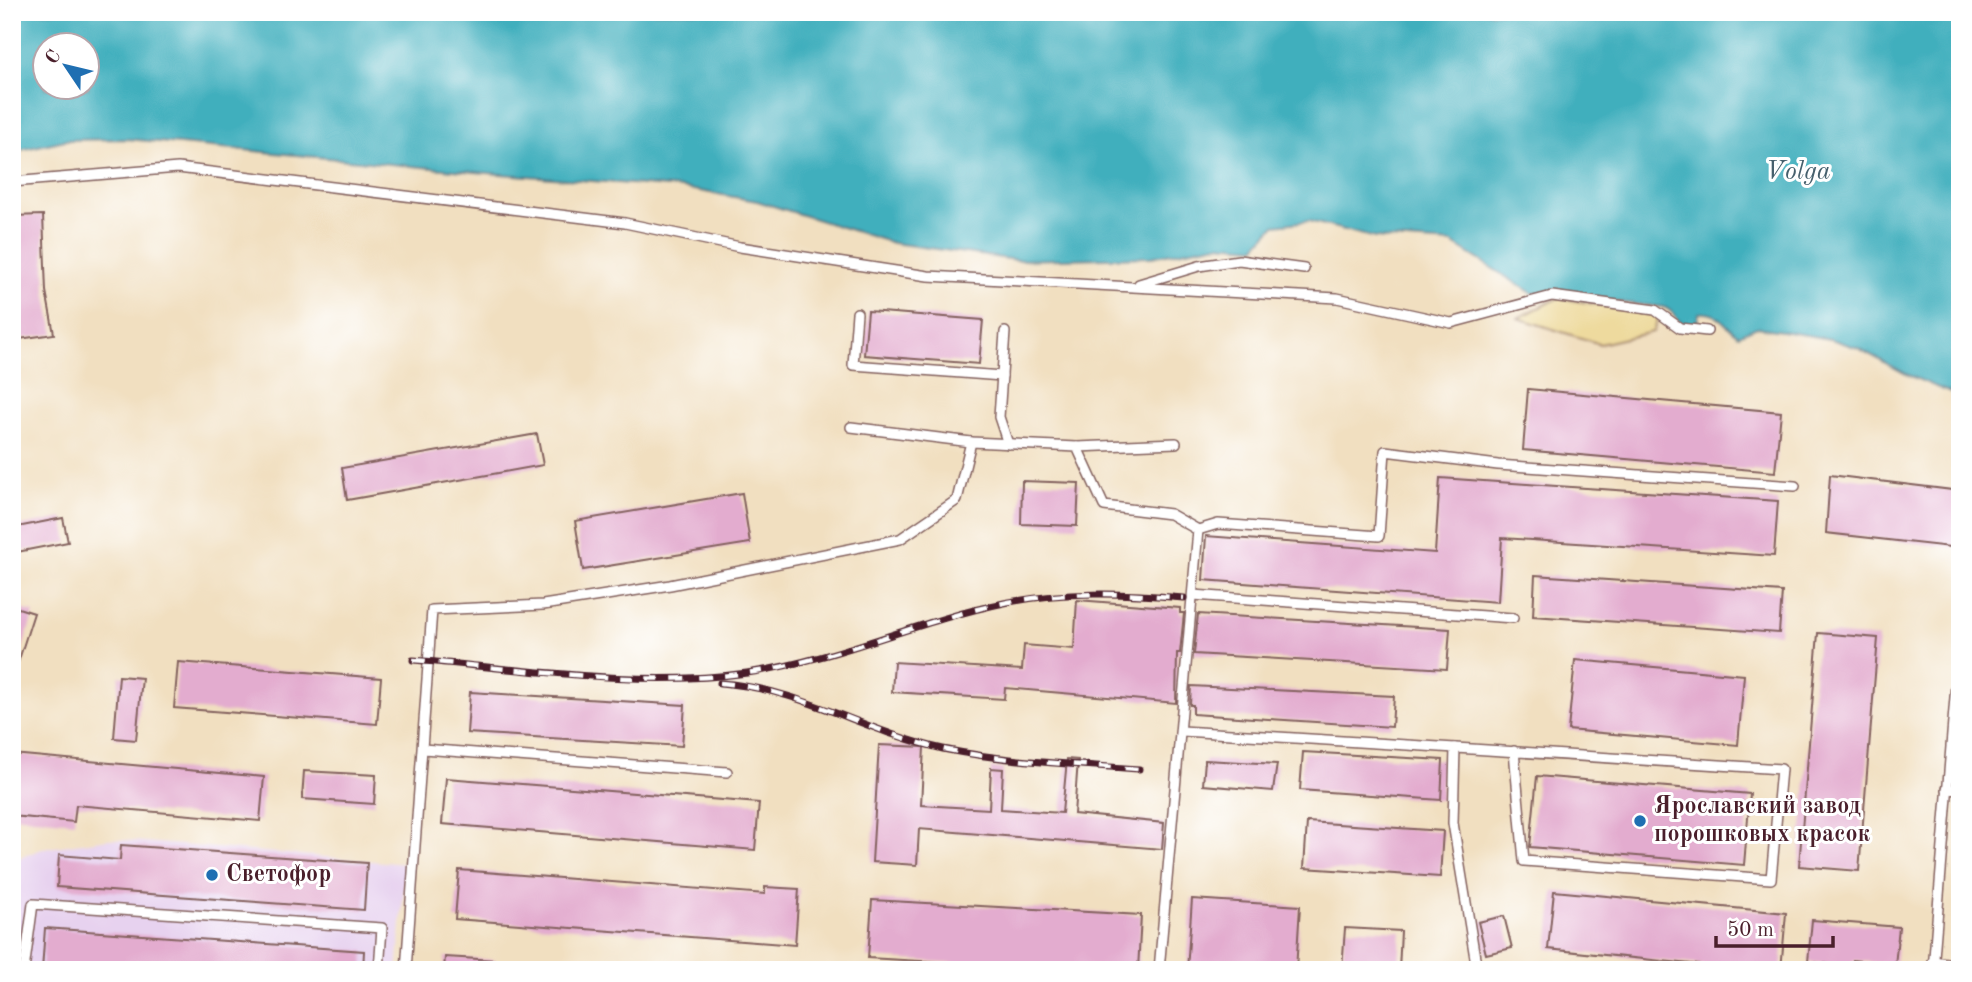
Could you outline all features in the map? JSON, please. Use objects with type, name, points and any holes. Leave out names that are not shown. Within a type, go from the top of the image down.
[{"type":"lane","points":[[12,182],[178,168],[625,223],[740,247],[928,276],[1337,298],[1451,323],[1552,296],[1655,310],[1680,328],[1707,331]]},
{"type":"lane","points":[[1130,286],[1199,266],[1238,260],[1304,269]]},
{"type":"lane","points":[[857,313],[853,365],[1002,376]]},
{"type":"lane","points":[[1005,332],[999,417],[1008,444]]},
{"type":"lane","points":[[851,427],[1008,444],[1077,447],[1176,443]]},
{"type":"lane","points":[[406,970],[432,610],[543,605],[670,585],[900,539],[957,500],[971,442]]},
{"type":"lane","points":[[1077,447],[1104,506],[1170,514],[1198,530],[1219,524],[1379,536],[1385,451],[1498,465],[1795,486]]},
{"type":"lane","points":[[1159,970],[1198,530]]},
{"type":"lane","points":[[1193,594],[1513,618]]},
{"type":"lane","points":[[1960,635],[1933,965],[1960,965]]},
{"type":"lane","points":[[1182,731],[1514,751],[1781,769],[1771,879],[1524,861],[1514,751]]},
{"type":"lane","points":[[1455,748],[1453,823],[1477,970]]},
{"type":"lane","points":[[423,749],[727,772]]},
{"type":"lane","points":[[1947,789],[1960,790]]},
{"type":"lane","points":[[24,970],[33,904],[382,928],[379,970]]},
{"type":"shaded area","points":[[109,839],[406,864],[397,970],[12,970],[12,861],[42,849]]},
{"type":"sand","points":[[1558,298],[1659,315],[1653,332],[1600,344],[1518,318]]},
{"type":"water","name":"Volga","points":[[12,12],[1960,12],[1960,397],[1908,375],[1858,348],[1831,339],[1757,327],[1739,335],[1712,314],[1699,313],[1697,324],[1689,325],[1680,322],[1672,312],[1663,307],[1532,293],[1452,243],[1375,238],[1309,221],[1275,225],[1255,247],[1218,244],[1151,257],[1016,260],[893,243],[757,201],[682,188],[475,172],[127,139],[65,140],[12,152]]},
{"type":"building","points":[[43,215],[46,291],[54,334],[12,340],[12,216]]},
{"type":"building","points":[[868,311],[983,320],[979,364],[864,355]]},
{"type":"building","points":[[1528,389],[1781,412],[1775,472],[1523,450]]},
{"type":"building","points":[[537,434],[543,465],[347,500],[342,468]]},
{"type":"building","points":[[1830,475],[1960,491],[1959,548],[1826,533]]},
{"type":"building","points":[[1440,478],[1778,501],[1774,556],[1502,538],[1498,602],[1203,580],[1206,536],[1435,553]]},
{"type":"building","points":[[1022,481],[1079,483],[1077,526],[1021,524]]},
{"type":"building","points":[[742,493],[750,543],[583,570],[575,521]]},
{"type":"building","points":[[63,518],[68,542],[12,553],[12,528]]},
{"type":"building","points":[[1535,575],[1782,592],[1779,633],[1533,616]]},
{"type":"building","points":[[1077,600],[1180,608],[1180,613],[1184,613],[1180,653],[1177,653],[1176,703],[1005,688],[1004,699],[892,692],[894,662],[1022,670],[1024,645],[1074,649]]},
{"type":"building","points":[[12,606],[34,613],[15,672],[12,672]]},
{"type":"building","points":[[1198,614],[1450,629],[1447,669],[1194,654]]},
{"type":"building","points":[[1818,633],[1878,638],[1859,871],[1799,866]]},
{"type":"building","points":[[1575,660],[1744,675],[1738,745],[1568,730]]},
{"type":"building","points":[[178,662],[381,678],[377,724],[174,708]]},
{"type":"building","points":[[119,676],[142,678],[136,740],[114,738]]},
{"type":"building","points":[[1191,686],[1394,696],[1392,727],[1193,714],[1193,705],[1190,705]]},
{"type":"building","points":[[470,692],[685,705],[682,746],[467,733]]},
{"type":"building","points":[[879,745],[924,747],[921,805],[989,809],[991,768],[1003,769],[1001,809],[1062,813],[1067,759],[1078,760],[1074,814],[1164,823],[1162,849],[919,829],[917,865],[872,862]]},
{"type":"building","points":[[1303,752],[1443,760],[1441,800],[1300,790]]},
{"type":"building","points":[[12,754],[264,777],[260,821],[76,805],[74,822],[12,816]]},
{"type":"building","points":[[1205,760],[1277,764],[1273,791],[1203,785]]},
{"type":"building","points":[[304,771],[376,775],[374,804],[302,799]]},
{"type":"building","name":"Ярославский завод порошковых красок","points":[[1537,776],[1750,794],[1744,865],[1530,847]]},
{"type":"building","points":[[446,778],[759,803],[755,850],[442,824]]},
{"type":"building","points":[[1307,822],[1443,831],[1440,877],[1304,868]]},
{"type":"building","name":"Светофор","points":[[121,845],[367,863],[364,910],[57,887],[59,855],[120,860]]},
{"type":"building","points":[[459,870],[765,894],[765,887],[799,889],[795,945],[455,919]]},
{"type":"building","points":[[1554,891],[1786,913],[1781,970],[1748,970],[1548,949]]},
{"type":"building","points":[[1192,899],[1300,906],[1296,970],[1187,970]]},
{"type":"building","points":[[872,900],[1141,915],[1138,970],[1079,970],[868,958]]},
{"type":"building","points":[[1504,916],[1512,948],[1486,954],[1478,922]]},
{"type":"building","points":[[1812,920],[1899,927],[1895,965],[1853,960],[1852,966],[1808,962]]},
{"type":"building","points":[[45,928],[364,951],[363,970],[42,970]]},
{"type":"building","points":[[1345,928],[1401,931],[1399,970],[1342,970]]},
{"type":"building","points":[[445,957],[495,960],[494,970],[444,970]]},
{"type":"railway","points":[[413,660],[581,676],[665,679],[706,677],[780,667],[972,611],[1026,599],[1094,594],[1184,598]]},
{"type":"railway","points":[[720,683],[777,693],[943,749],[1016,760],[1139,769]]},
{"type":"place","name":"Ярославский завод порошковых красок","points":[[1640,821]]},
{"type":"place","name":"Светофор","points":[[212,875]]}]
